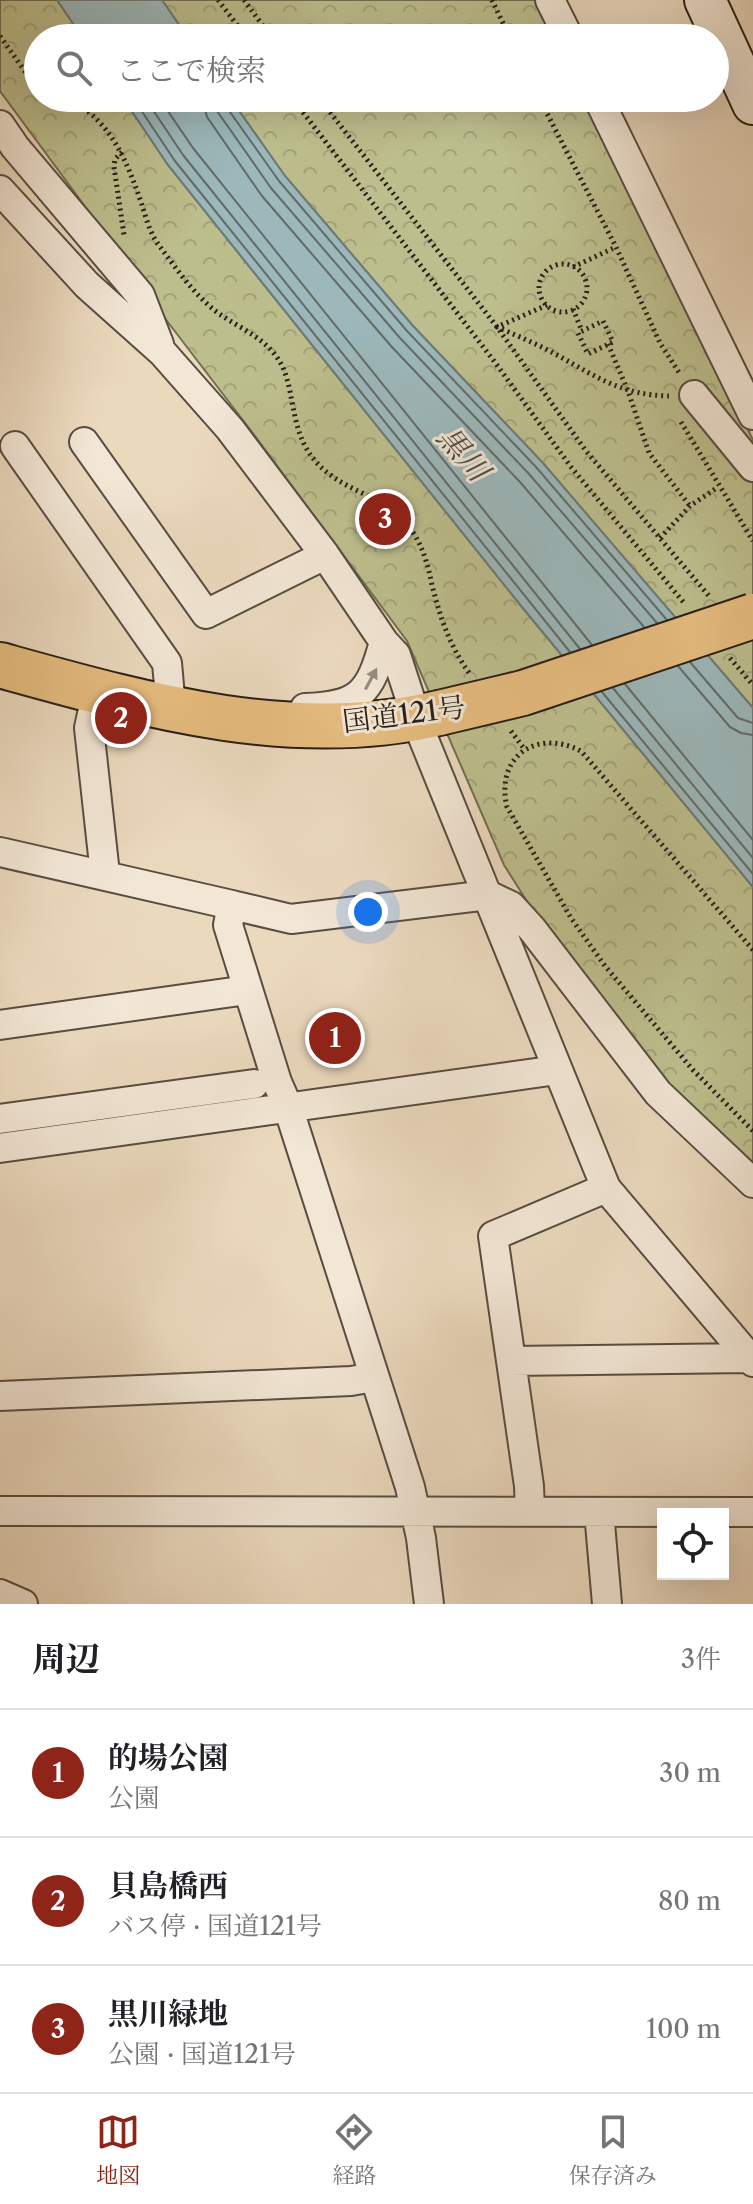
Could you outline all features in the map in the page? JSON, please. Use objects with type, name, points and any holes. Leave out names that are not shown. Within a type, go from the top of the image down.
[{"type":"highway","name":"国道121号","points":[[0,665],[97,691],[221,718],[277,723],[377,723],[428,716],[523,693],[734,610]]},
{"type":"street","points":[[550,0],[562,24]]},
{"type":"street","points":[[705,0],[716,24]]},
{"type":"street","points":[[729,52],[753,104]]},
{"type":"street","points":[[605,112],[753,415]]},
{"type":"street","points":[[0,125],[15,147],[140,295],[162,352]]},
{"type":"street","points":[[0,190],[87,285],[162,352],[230,429],[396,655],[428,716],[422,735],[606,1188],[752,1360]]},
{"type":"street","points":[[680,404],[753,467]]},
{"type":"street","points":[[84,442],[206,614],[325,555]]},
{"type":"street","points":[[15,446],[167,663],[171,708]]},
{"type":"street","points":[[221,718],[275,709],[328,707],[349,700],[372,682],[384,642]]},
{"type":"street","points":[[97,691],[89,728],[105,874]]},
{"type":"street","points":[[0,852],[291,919],[488,895],[511,906],[658,1093],[753,1183]]},
{"type":"street","points":[[232,905],[228,925],[247,990],[288,1107],[410,1487],[429,1604]]},
{"type":"street","points":[[0,1025],[247,990]]},
{"type":"street","points":[[0,1148],[557,1070]]},
{"type":"street","points":[[0,1119],[254,1084]]},
{"type":"street","points":[[530,1511],[493,1236],[606,1188]]},
{"type":"street","points":[[511,1361],[752,1360]]},
{"type":"street","points":[[0,1396],[351,1381],[374,1377]]},
{"type":"street","points":[[0,1511],[753,1512]]},
{"type":"street","points":[[599,1512],[607,1604]]},
{"type":"street","points":[[0,1594],[23,1604]]},
{"type":"path","points":[[218,0],[236,24]]},
{"type":"path","points":[[244,0],[262,24]]},
{"type":"path","points":[[492,0],[503,24]]},
{"type":"path","points":[[0,36],[24,70]]},
{"type":"path","points":[[88,112],[122,152],[155,240],[197,293],[218,312],[263,342],[278,358],[286,374],[300,435],[315,460],[353,490],[383,502],[398,514],[414,534],[426,557],[444,625],[459,659],[478,685]]},
{"type":"path","points":[[303,112],[494,361],[571,467],[686,605]]},
{"type":"path","points":[[330,112],[497,327],[586,451],[660,538],[734,610]]},
{"type":"path","points":[[546,112],[616,247],[660,343],[680,404],[718,487],[753,541]]},
{"type":"path","points":[[122,152],[115,159],[114,167],[130,261],[130,267],[123,276]]},
{"type":"path","points":[[573,267],[581,272],[586,290],[584,299],[573,309],[561,312],[547,305],[540,296],[541,278],[555,266],[573,267],[616,247]]},
{"type":"path","points":[[497,327],[547,305]]},
{"type":"path","points":[[573,309],[582,331]]},
{"type":"path","points":[[603,321],[613,342],[588,354],[578,333],[582,331],[603,321]]},
{"type":"path","points":[[497,327],[559,356],[601,381],[680,404]]},
{"type":"path","points":[[608,344],[649,453],[690,506]]},
{"type":"path","points":[[660,538],[690,506],[718,487]]},
{"type":"path","points":[[724,651],[753,685]]},
{"type":"path","points":[[506,724],[525,750]]},
{"type":"path","points":[[753,950],[581,751],[555,741],[541,742],[525,750],[510,767],[504,793],[511,817],[527,838],[571,918],[605,966],[693,1070],[753,1131]]},
{"type":"path","points":[[684,1079],[693,1070]]},
{"type":"green space","points":[[0,0],[57,0],[73,24],[24,24],[24,112],[132,112],[168,165],[522,607],[753,887],[753,1170],[676,1098],[563,958],[504,865],[407,641],[131,274],[0,91]]},
{"type":"green space","points":[[162,0],[540,0],[552,24],[178,24]]},
{"type":"green space","points":[[240,112],[596,112],[753,440],[753,708],[542,462],[413,326],[285,176]]},
{"type":"water","points":[[57,0],[162,0],[178,24],[73,24]]},
{"type":"water","name":"黒川","points":[[132,112],[240,112],[285,176],[413,326],[542,462],[753,708],[753,887],[522,607],[168,165]]},
{"type":"place","name":"黒川緑地","points":[[385,519]]},
{"type":"place","name":"貝島橋西","points":[[121,718]]},
{"type":"place","name":"的場公園","points":[[335,1038]]}]
